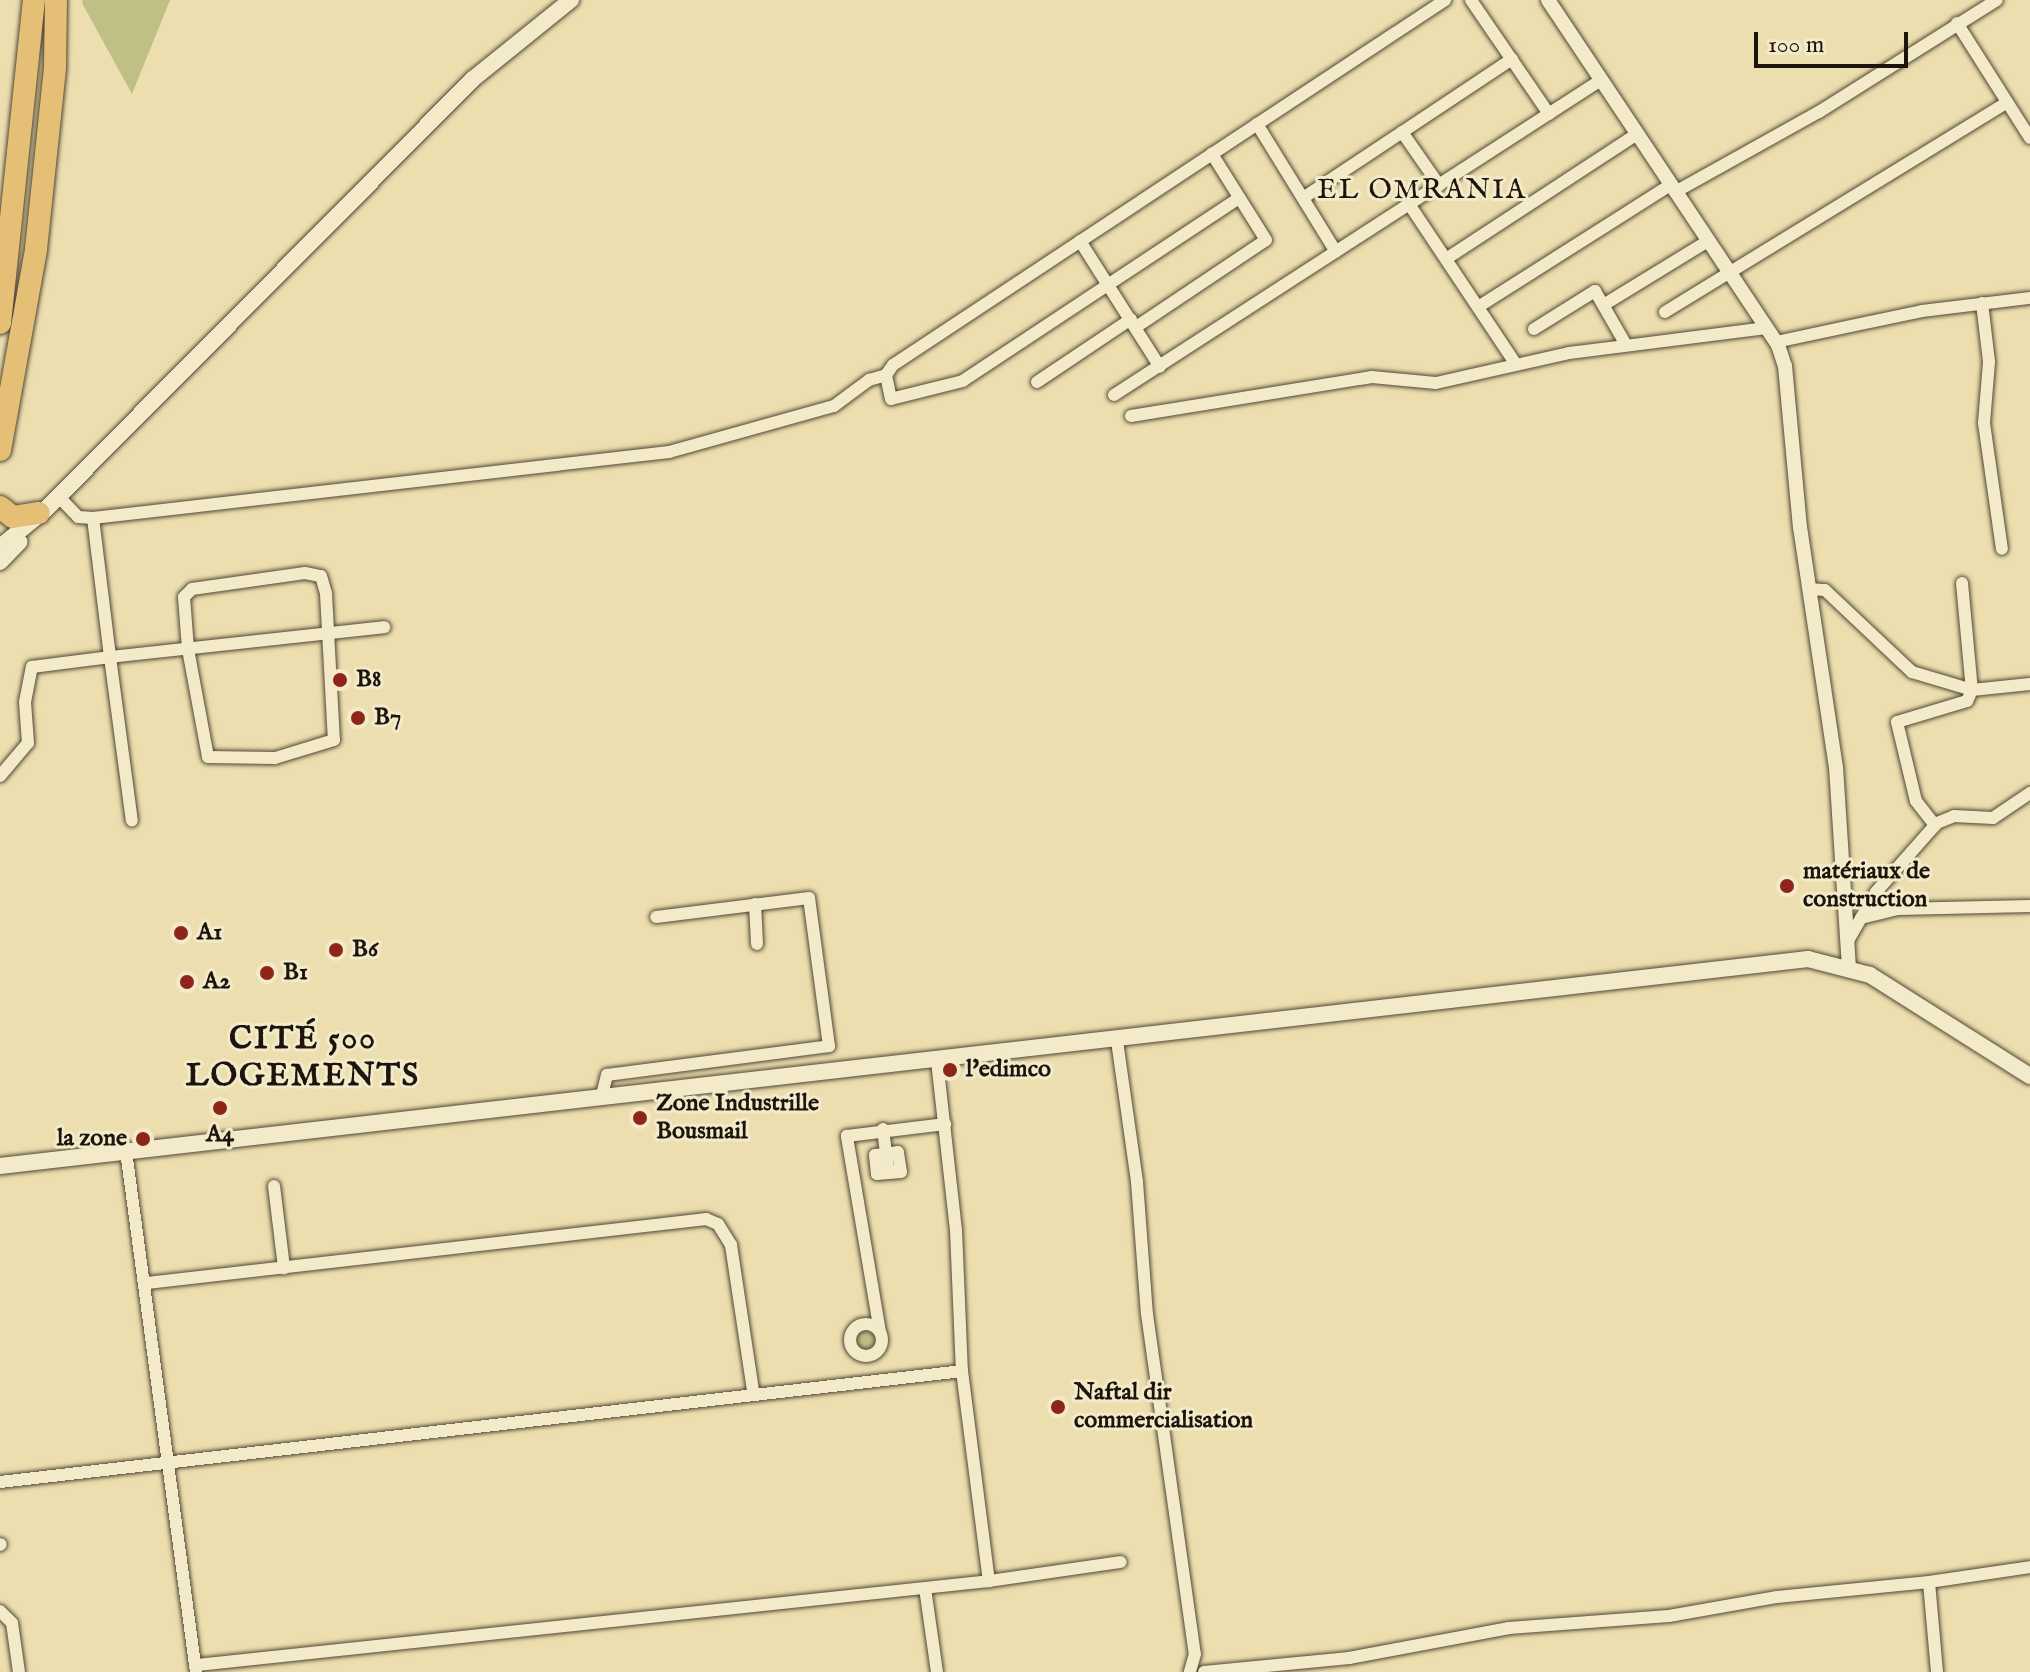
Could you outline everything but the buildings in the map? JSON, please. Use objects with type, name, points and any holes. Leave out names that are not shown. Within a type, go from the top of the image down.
[{"type":"highway","points":[[0,194],[33,0]]},
{"type":"highway","points":[[0,323],[33,0]]},
{"type":"highway","points":[[0,425],[50,0]]},
{"type":"highway","points":[[0,450],[36,249],[55,68],[56,0]]},
{"type":"highway","points":[[0,507],[13,517],[42,511]]},
{"type":"main road","points":[[0,547],[58,496],[473,79],[571,0]]},
{"type":"main road","points":[[0,562],[42,511]]},
{"type":"main road","points":[[0,1166],[1117,1041],[1808,959],[1849,966],[2030,1076]]},
{"type":"street","points":[[58,496],[78,517],[93,518],[669,452],[834,406],[869,380],[886,375],[893,365],[1445,0]]},
{"type":"street","points":[[1471,0],[1549,114]]},
{"type":"street","points":[[1548,0],[1776,342],[1790,396],[1809,589],[1836,767],[1849,966]]},
{"type":"street","points":[[1478,307],[1673,188],[1819,112],[1997,0]]},
{"type":"street","points":[[1957,23],[2030,138]]},
{"type":"street","points":[[1303,198],[1512,59]]},
{"type":"street","points":[[1114,395],[1601,80]]},
{"type":"street","points":[[1665,312],[2006,103]]},
{"type":"street","points":[[1257,124],[1336,252]]},
{"type":"street","points":[[1402,132],[1439,185]]},
{"type":"street","points":[[1446,259],[1637,134]]},
{"type":"street","points":[[1037,382],[1266,240],[1212,154]]},
{"type":"street","points":[[886,375],[891,399],[963,381],[1239,198]]},
{"type":"street","points":[[1409,204],[1515,363]]},
{"type":"street","points":[[1080,241],[1160,367]]},
{"type":"street","points":[[1605,304],[1708,241]]},
{"type":"street","points":[[1534,329],[1595,291],[1626,345]]},
{"type":"street","points":[[1776,342],[1982,303],[2030,298]]},
{"type":"street","points":[[1982,303],[1989,362],[1984,423],[2002,549]]},
{"type":"street","points":[[1131,416],[1372,377],[1436,383],[1515,363],[1626,345],[1766,328]]},
{"type":"street","points":[[93,518],[132,821]]},
{"type":"street","points":[[305,573],[321,576],[328,633],[334,740],[275,758],[208,757],[188,649],[182,605],[192,589],[305,573]]},
{"type":"street","points":[[1935,825],[1916,801],[1897,722],[1967,701],[1972,690],[1962,583]]},
{"type":"street","points":[[1809,589],[1825,590],[1912,672],[1972,690],[2030,684]]},
{"type":"street","points":[[0,776],[28,743],[25,702],[32,667],[384,627]]},
{"type":"street","points":[[1849,939],[1861,918],[1935,825],[1954,816],[1993,818],[2030,793]]},
{"type":"street","points":[[601,1099],[607,1075],[829,1046],[812,901],[806,897],[656,917]]},
{"type":"street","points":[[755,904],[757,944]]},
{"type":"street","points":[[1861,918],[1898,909],[2030,906]]},
{"type":"street","points":[[1117,1041],[1137,1182],[1147,1314],[1193,1640],[1195,1662],[1190,1672]]},
{"type":"street","points":[[937,1061],[945,1124],[962,1371],[989,1581]]},
{"type":"street","points":[[880,1332],[847,1136],[883,1129],[945,1124]]},
{"type":"street","points":[[883,1129],[886,1154],[875,1155],[877,1174],[889,1173]]},
{"type":"street","points":[[126,1151],[147,1283],[196,1669],[989,1581],[1121,1562]]},
{"type":"street","points":[[274,1186],[284,1268]]},
{"type":"street","points":[[147,1283],[706,1219],[725,1230],[731,1245],[753,1391]]},
{"type":"street","points":[[0,1482],[753,1391],[962,1371]]},
{"type":"street","points":[[1204,1672],[1349,1658],[1509,1628],[1669,1616],[1777,1597],[1929,1582],[2030,1567]]},
{"type":"street","points":[[1929,1582],[1937,1672]]},
{"type":"street","points":[[925,1588],[937,1672]]},
{"type":"street","points":[[0,1611],[12,1623],[19,1672]]},
{"type":"shaded area","points":[[83,0],[170,0],[132,94],[82,3]]},
{"type":"shaded area","points":[[866,1331],[875,1340],[866,1349],[857,1340]]},
{"type":"place","name":"B8","points":[[340,680]]},
{"type":"place","name":"B7","points":[[358,718]]},
{"type":"place","name":"matériaux de construction","points":[[1787,886]]},
{"type":"place","name":"A1","points":[[181,933]]},
{"type":"place","name":"B6","points":[[336,950]]},
{"type":"place","name":"B1","points":[[267,973]]},
{"type":"place","name":"A2","points":[[187,982]]},
{"type":"place","name":"l'edimco","points":[[950,1070]]},
{"type":"place","name":"A4","points":[[220,1108]]},
{"type":"place","name":"Zone Industrille Bousmail","points":[[640,1118]]},
{"type":"place","name":"la zone","points":[[143,1139]]},
{"type":"place","name":"Naftal dir commercialisation","points":[[1058,1407]]},
{"type":"district","name":"EL OMRANIA","points":[[1422,191]]},
{"type":"district","name":"CITÉ 500 LOGEMENTS","points":[[303,1060]]}]
